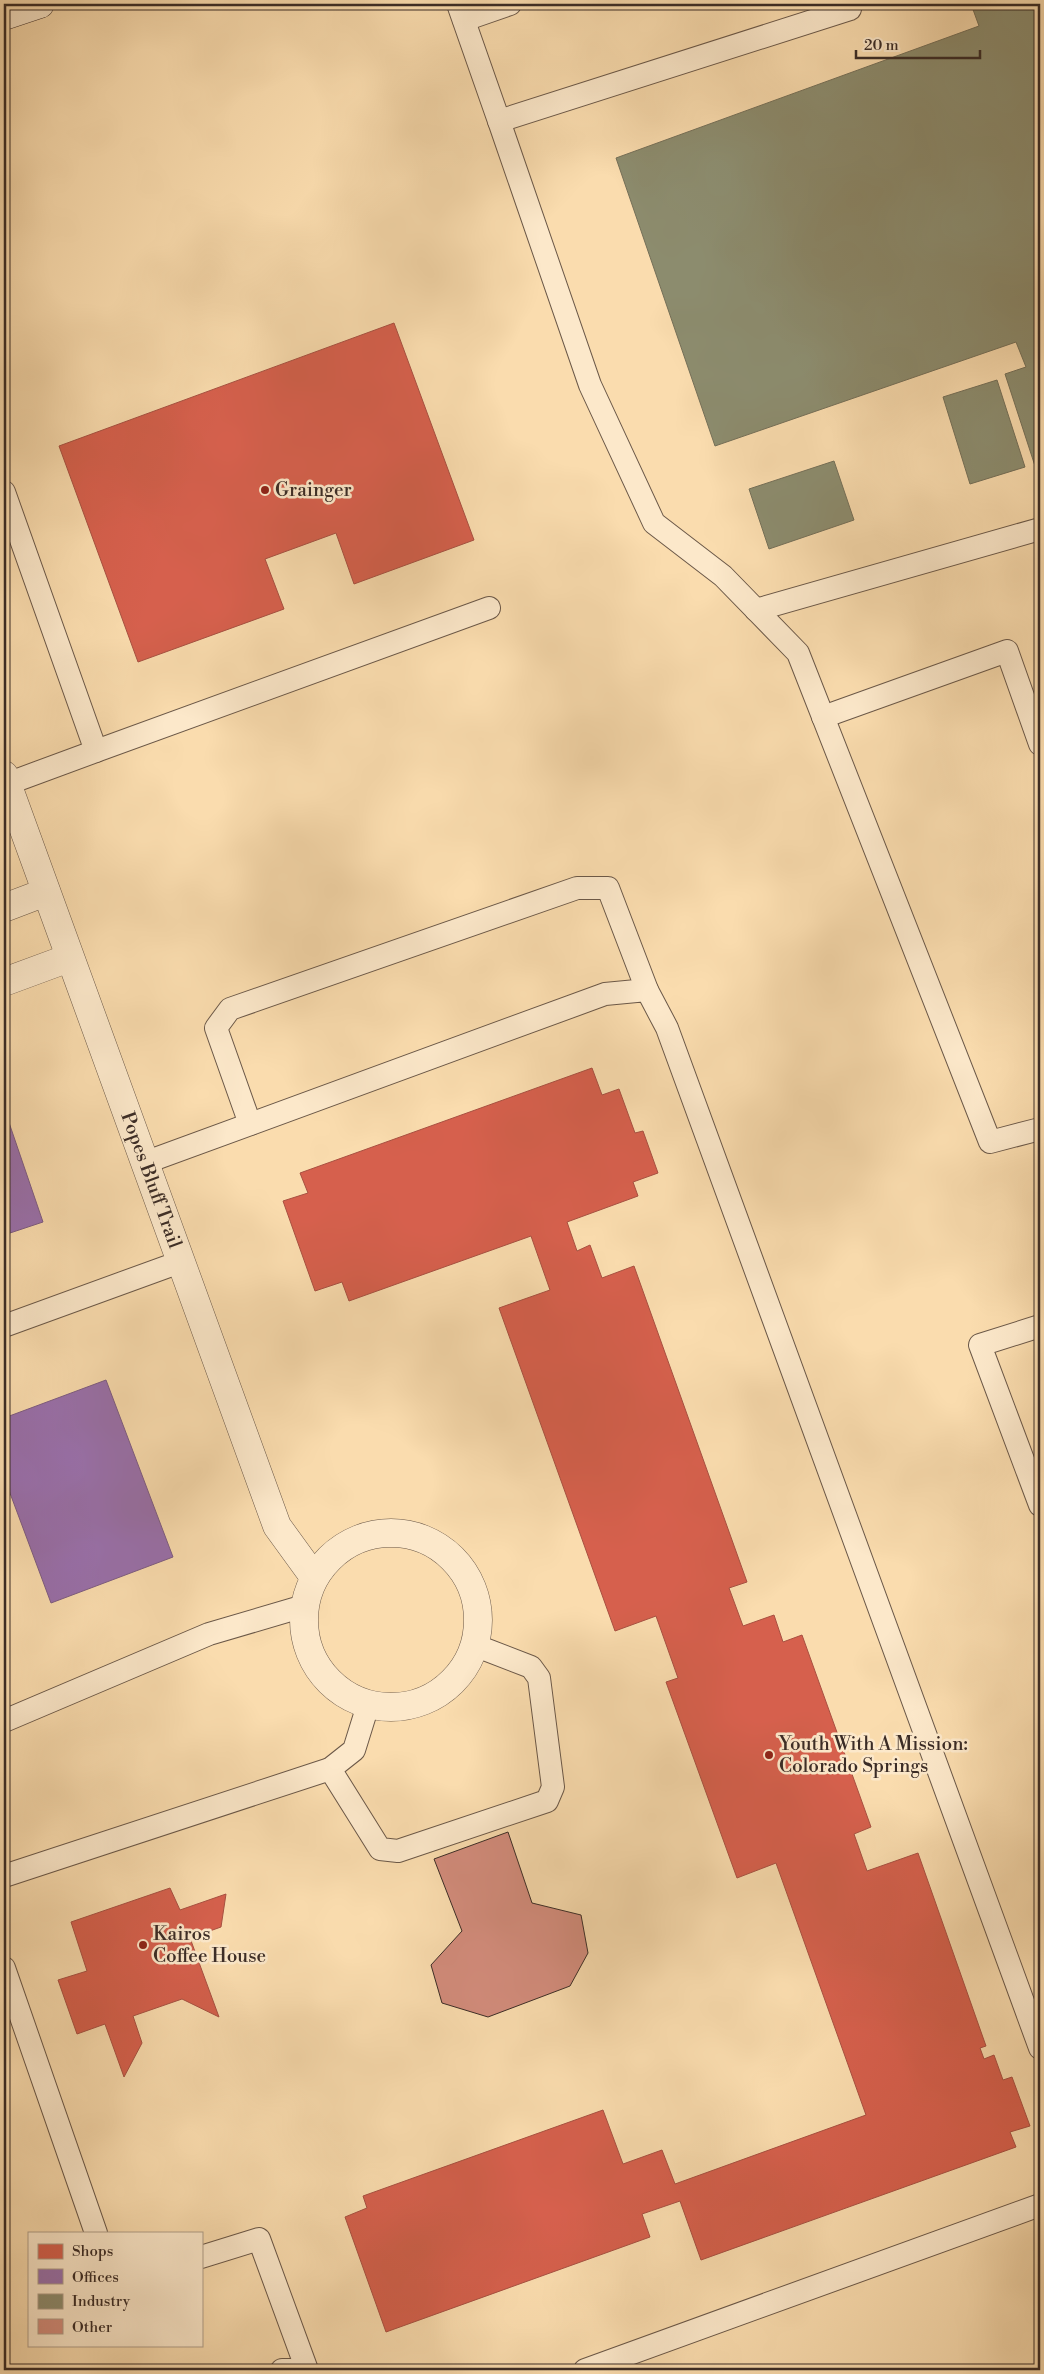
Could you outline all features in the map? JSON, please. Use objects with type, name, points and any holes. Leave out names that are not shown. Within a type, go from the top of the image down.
[{"type":"street","points":[[4,16],[40,4]]},
{"type":"street","name":"Popes Bluff Trail","points":[[5,781],[277,1526],[314,1577]]},
{"type":"street","points":[[4,908],[46,892]]},
{"type":"street","points":[[4,982],[69,958]]},
{"type":"street","points":[[390,1532],[421,1537],[447,1552],[467,1576],[475,1593],[479,1623],[472,1653],[458,1677],[435,1696],[398,1708],[368,1705],[340,1692],[316,1665],[304,1636],[304,1606],[314,1577],[333,1553],[360,1537],[390,1532]]},
{"type":"lane","points":[[510,4],[461,12],[590,385],[654,523],[723,576],[798,653],[990,1142],[1040,1129]]},
{"type":"lane","points":[[499,121],[855,6]]},
{"type":"lane","points":[[4,492],[96,751]]},
{"type":"lane","points":[[756,610],[1040,529]]},
{"type":"lane","points":[[5,781],[96,751],[489,608]]},
{"type":"lane","points":[[823,717],[1007,651],[1040,744]]},
{"type":"lane","points":[[250,1124],[216,1028],[230,1009],[577,888],[608,888],[647,990],[668,1028],[1040,2048]]},
{"type":"lane","points":[[144,1163],[605,994],[647,990]]},
{"type":"lane","points":[[4,1326],[180,1262]]},
{"type":"lane","points":[[1040,1326],[980,1345],[1040,1504]]},
{"type":"lane","points":[[4,1721],[209,1634],[304,1606]]},
{"type":"lane","points":[[330,1769],[380,1849],[398,1851],[546,1801],[553,1787],[539,1678],[531,1667],[474,1645]]},
{"type":"lane","points":[[4,1876],[330,1769],[354,1750],[368,1705]]},
{"type":"lane","points":[[4,1968],[96,2232]]},
{"type":"lane","points":[[586,2370],[1040,2205]]},
{"type":"lane","points":[[202,2257],[259,2239],[306,2370]]},
{"type":"lane","points":[[282,2370],[291,2370]]},
{"type":"building: Shops","name":"Grainger","points":[[394,323],[474,540],[354,584],[336,533],[265,559],[284,609],[138,662],[59,446]]},
{"type":"building: Shops","name":"Youth With A Mission: Colorado Springs","points":[[592,1068],[602,1095],[619,1089],[635,1133],[643,1131],[658,1173],[633,1182],[638,1196],[567,1222],[577,1251],[590,1245],[602,1278],[634,1266],[747,1582],[729,1588],[743,1626],[774,1615],[783,1642],[802,1635],[871,1827],[854,1834],[867,1871],[918,1853],[986,2046],[980,2048],[984,2059],[994,2055],[1003,2080],[1012,2077],[1030,2126],[1010,2132],[1016,2147],[701,2260],[680,2201],[642,2214],[650,2237],[386,2332],[345,2217],[367,2208],[363,2196],[603,2110],[623,2164],[662,2150],[675,2184],[866,2115],[776,1863],[737,1878],[666,1682],[678,1678],[656,1616],[615,1631],[499,1308],[550,1290],[531,1236],[349,1301],[342,1282],[315,1291],[283,1201],[308,1193],[300,1173]]},
{"type":"building: Shops","points":[[170,1888],[180,1910],[226,1894],[221,1927],[190,1938],[219,2017],[182,1999],[133,2016],[142,2043],[124,2077],[105,2024],[77,2034],[58,1980],[87,1971],[71,1922]]},
{"type":"building: Offices","points":[[4,1108],[43,1222],[4,1235]]},
{"type":"building: Offices","points":[[106,1380],[173,1557],[51,1603],[4,1477],[4,1418]]},
{"type":"building: Industry","points":[[971,4],[1040,4],[1040,467],[1036,469],[1005,374],[1026,367],[1016,342],[715,446],[616,158],[979,26]]},
{"type":"building: Industry","points":[[997,380],[1025,467],[970,484],[943,397]]},
{"type":"building: Industry","points":[[834,461],[854,520],[769,549],[749,489]]},
{"type":"building: Other","points":[[508,1832],[532,1903],[581,1915],[588,1953],[570,1986],[488,2017],[442,2003],[431,1965],[462,1931],[434,1859]]},
{"type":"place","name":"Grainger","points":[[265,490]]},
{"type":"place","name":"Youth With A Mission: Colorado Springs","points":[[769,1755]]},
{"type":"place","name":"Kairos Coffee House","points":[[143,1945]]}]
